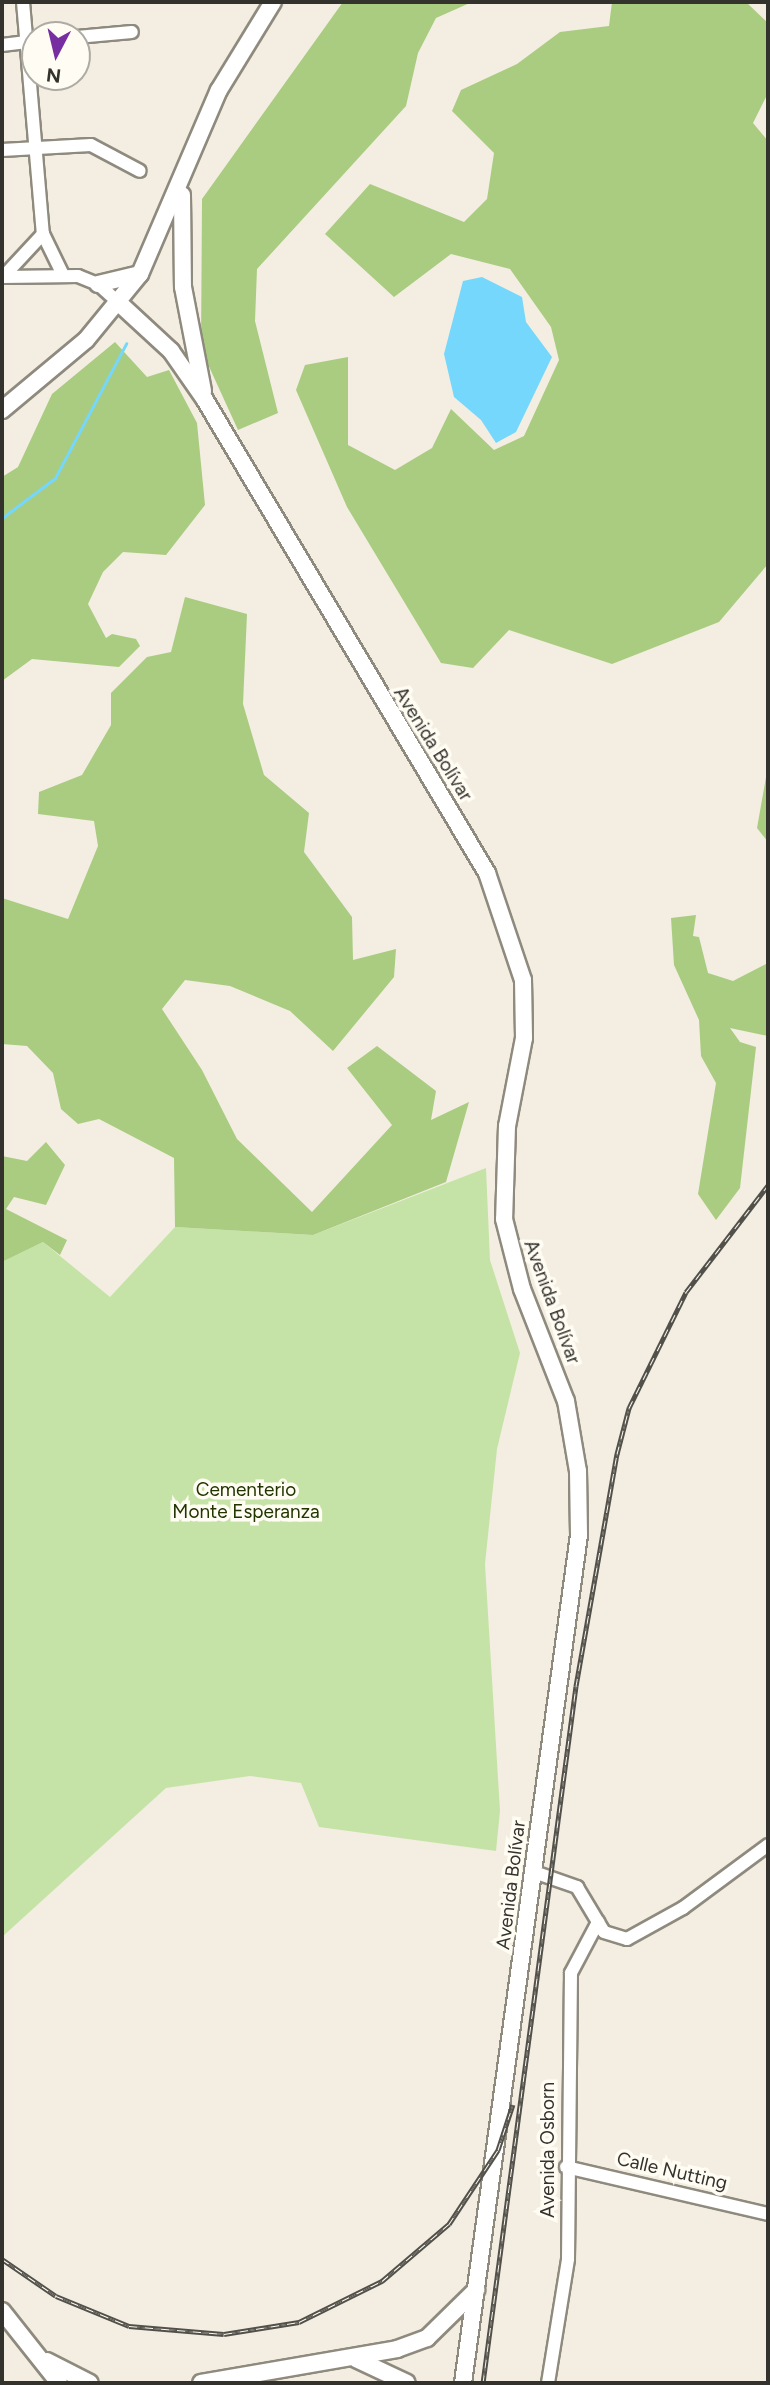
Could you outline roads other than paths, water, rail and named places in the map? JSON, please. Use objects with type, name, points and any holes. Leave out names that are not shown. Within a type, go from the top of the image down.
[{"type":"main road","points":[[2,410],[86,340],[119,303],[140,274],[150,258],[182,186],[219,90],[265,4]]},
{"type":"main road","points":[[182,186],[185,304],[205,400]]},
{"type":"main road","points":[[150,258],[181,226]]},
{"type":"main road","points":[[98,284],[140,274]]},
{"type":"main road","name":"Avenida Bolívar","points":[[119,303],[171,351],[205,400],[487,873],[518,955],[526,1012],[508,1126],[504,1219],[522,1289],[566,1401],[580,1489],[576,1559],[463,2383]]},
{"type":"main road","points":[[201,2383],[355,2359],[427,2338],[476,2290]]},
{"type":"main road","points":[[2,2311],[59,2383]]},
{"type":"main road","points":[[36,2354],[90,2383]]},
{"type":"main road","points":[[355,2359],[407,2383]]},
{"type":"street","points":[[23,2],[27,21]]},
{"type":"street","points":[[91,36],[132,32]]},
{"type":"street","points":[[2,45],[21,43]]},
{"type":"street","points":[[33,91],[43,234],[62,272]]},
{"type":"street","points":[[2,150],[35,146],[91,145],[140,171]]},
{"type":"street","points":[[2,277],[43,234]]},
{"type":"street","points":[[2,277],[62,272],[98,284],[119,303]]},
{"type":"street","points":[[534,1871],[577,1887],[597,1922],[614,1938],[642,1933],[768,1845]]},
{"type":"street","name":"Avenida Osborn","points":[[548,2383],[565,2288],[571,1973],[597,1922]]},
{"type":"street","name":"Calle Nutting","points":[[566,2167],[768,2214]]},
{"type":"water","points":[[482,277],[522,297],[526,322],[552,357],[516,432],[496,443],[481,420],[454,397],[444,354],[463,281]]},
{"type":"waterway","points":[[2,518],[55,478],[126,344]]},
{"type":"railway","points":[[483,2383],[576,1686],[617,1454],[629,1408],[686,1292],[768,1185]]},
{"type":"railway","points":[[2,2259],[56,2296],[129,2326],[224,2334],[299,2322],[382,2281],[449,2224],[498,2150],[513,2104]]},
{"type":"park label","name":"Cementerio Monte Esperanza","points":[[246,1501]]}]
